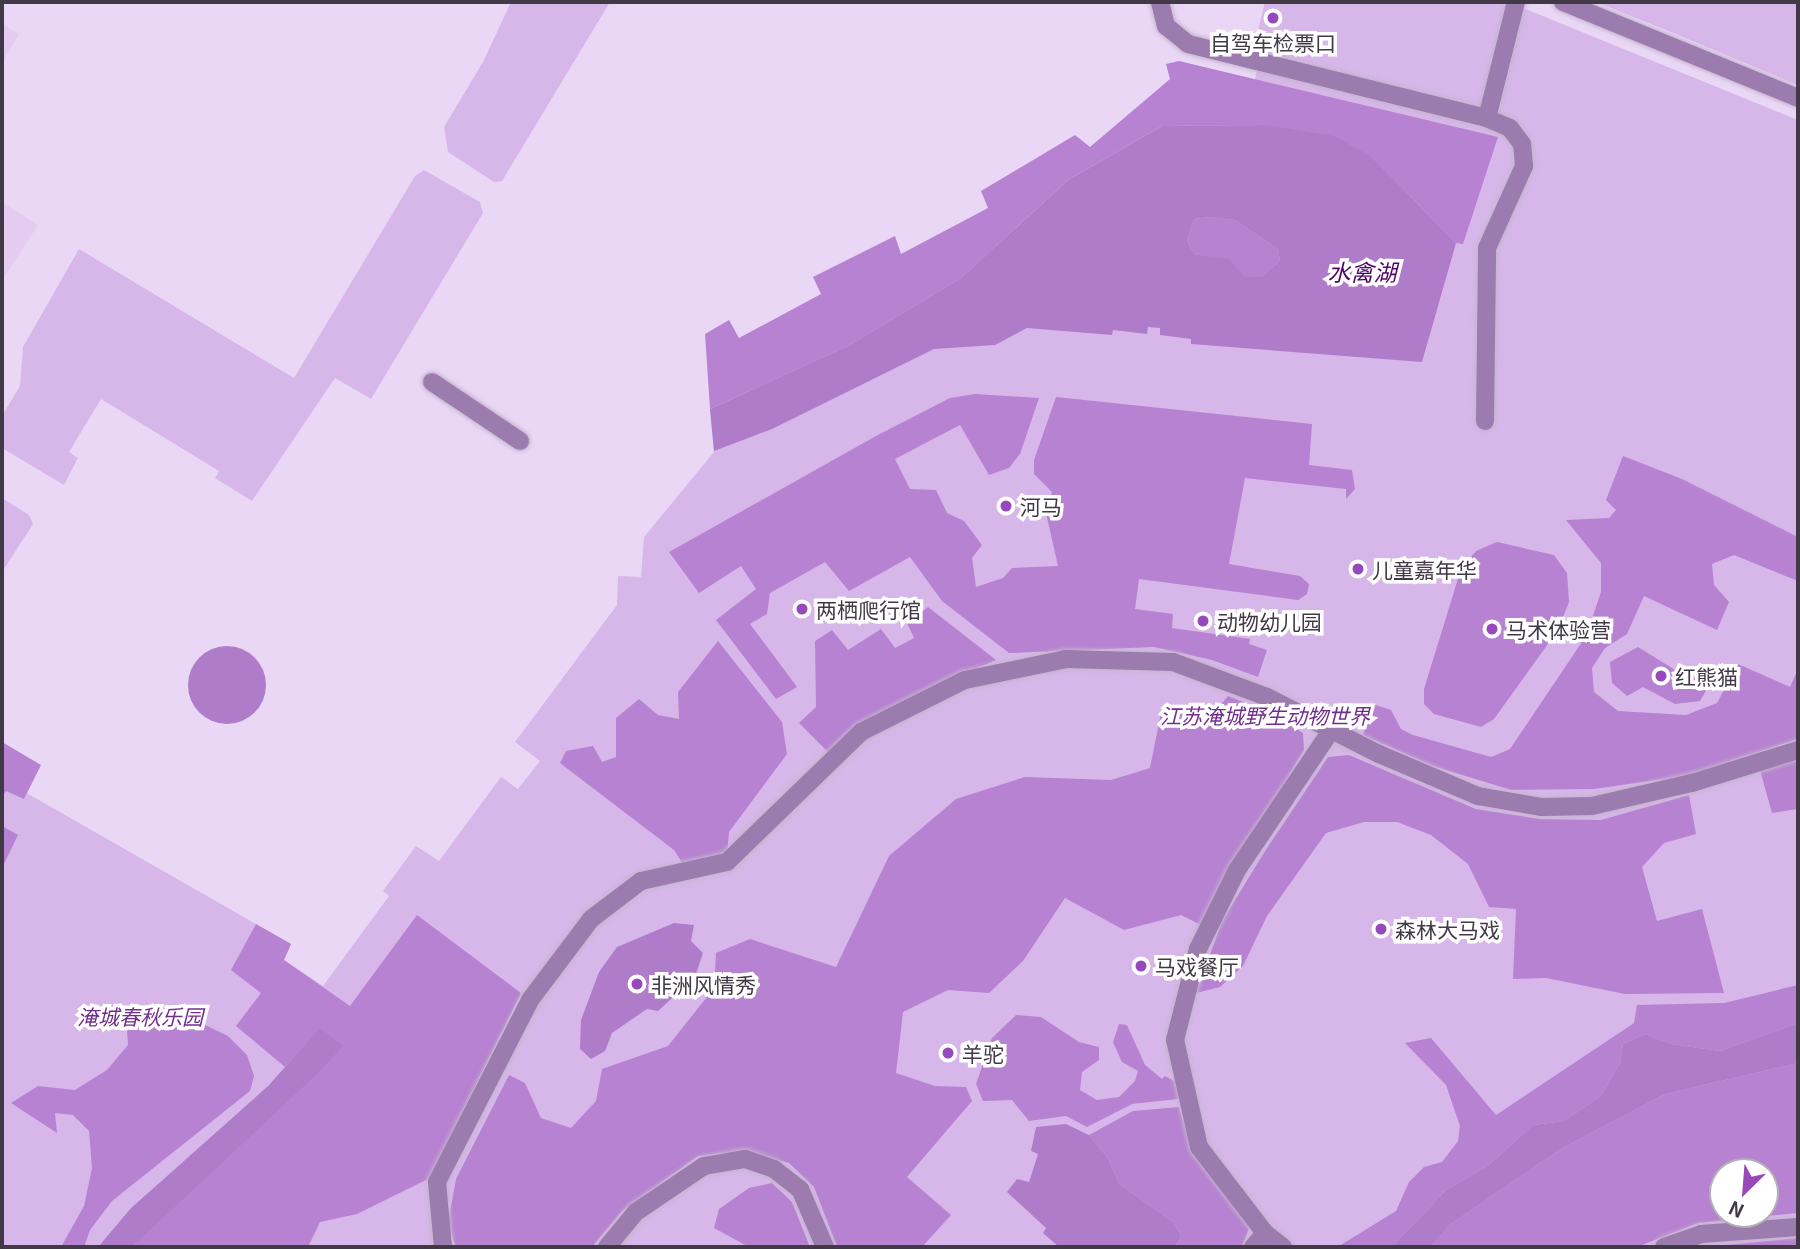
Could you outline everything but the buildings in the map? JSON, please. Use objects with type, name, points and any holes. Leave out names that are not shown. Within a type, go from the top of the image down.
[{"type":"street","points":[[1160,2],[1166,26],[1188,44],[1487,118],[1510,128],[1522,144],[1524,166],[1487,248],[1485,421]]},
{"type":"street","points":[[1487,118],[1516,2]]},
{"type":"street","points":[[1563,2],[1798,98]]},
{"type":"street","points":[[432,382],[520,441]]},
{"type":"street","points":[[443,1247],[437,1182],[530,1000],[590,919],[641,881],[727,862],[861,732],[965,680],[1066,659],[1173,662],[1266,697],[1478,796],[1542,807],[1592,806],[1692,783],[1798,750]]},
{"type":"street","points":[[1283,1247],[1259,1240],[1199,1147],[1175,1040],[1198,949],[1237,870],[1332,729]]},
{"type":"street","points":[[607,1247],[636,1212],[704,1166],[745,1159],[774,1169],[800,1189],[825,1247]]},
{"type":"street","points":[[1664,1247],[1701,1234],[1798,1227]]},
{"type":"shaded area","points":[[2,24],[19,34],[2,63]]},
{"type":"shaded area","points":[[2,202],[38,225],[2,281]]},
{"type":"green space","points":[[511,2],[610,2],[502,181],[494,182],[448,152],[444,127],[483,62]]},
{"type":"green space","name":"江苏淹城野生动物世界","points":[[1265,2],[1493,2],[1528,10],[1798,120],[1798,1247],[132,1247],[320,1029],[268,1086],[131,1208],[98,1247],[2,1247],[2,779],[291,944],[284,960],[323,986],[389,896],[383,891],[416,846],[439,861],[501,777],[518,789],[540,761],[515,742],[617,605],[618,576],[641,577],[644,537],[714,452],[710,409],[730,403],[1253,87],[1265,37],[1257,34]]},
{"type":"green space","points":[[1596,2],[1798,2],[1798,85],[1671,32]]},
{"type":"green space","points":[[1179,61],[1498,137],[1463,244],[1456,243],[1372,157],[1265,125],[1162,126],[1068,180],[961,278],[850,345],[710,409],[705,334],[729,320],[739,338],[821,294],[813,277],[895,236],[901,254],[988,208],[981,191],[1075,135],[1090,147],[1170,79],[1166,64]]},
{"type":"green space","points":[[424,170],[480,202],[483,213],[371,399],[335,378],[252,501],[215,478],[219,471],[101,399],[69,452],[78,458],[64,485],[2,448],[2,416],[20,386],[23,347],[79,249],[294,378],[415,176]]},
{"type":"green space","points":[[1209,217],[1235,220],[1278,249],[1280,261],[1261,277],[1245,277],[1229,260],[1194,254],[1187,240],[1194,219]]},
{"type":"green space","points":[[975,394],[1039,398],[1020,454],[1009,468],[989,475],[960,425],[895,459],[910,489],[936,490],[947,513],[964,521],[982,545],[972,558],[976,587],[1003,578],[1012,568],[1058,566],[1046,513],[1052,492],[1034,474],[1034,460],[1056,397],[1312,424],[1309,465],[1352,470],[1355,489],[1346,499],[1346,489],[1245,478],[1229,564],[1300,576],[1309,584],[1307,594],[1298,600],[1139,579],[1135,609],[1173,614],[1172,628],[1250,639],[1249,644],[1267,650],[1258,677],[1212,660],[1154,647],[1009,653],[942,601],[910,557],[849,591],[825,562],[770,593],[767,614],[750,624],[797,687],[776,699],[716,620],[756,589],[741,566],[699,593],[669,552],[876,436],[950,398]]},
{"type":"green space","points":[[1623,456],[1682,479],[1798,537],[1798,581],[1734,555],[1712,564],[1714,585],[1729,602],[1717,630],[1644,596],[1627,634],[1605,648],[1592,668],[1594,692],[1618,711],[1686,715],[1717,703],[1738,664],[1790,687],[1798,669],[1798,739],[1685,776],[1594,789],[1511,790],[1433,766],[1363,735],[1373,704],[1391,710],[1401,729],[1413,735],[1491,757],[1510,749],[1586,636],[1601,592],[1601,563],[1566,520],[1609,518],[1616,510],[1606,500]]},
{"type":"green space","points":[[2,498],[29,515],[33,524],[2,572]]},
{"type":"green space","points":[[1497,542],[1554,555],[1567,573],[1569,602],[1558,630],[1494,719],[1481,727],[1434,714],[1424,704],[1424,689],[1461,569],[1476,551]]},
{"type":"green space","points":[[928,607],[996,660],[932,688],[830,754],[799,723],[816,707],[815,641],[832,630],[848,650],[881,629],[895,648],[914,638],[907,623]]},
{"type":"green space","points":[[718,641],[782,722],[787,754],[729,832],[727,855],[683,864],[674,850],[560,763],[566,751],[593,746],[602,762],[616,757],[616,718],[639,699],[658,715],[679,719],[678,692]]},
{"type":"green space","points":[[1638,647],[1680,673],[1702,678],[1708,687],[1700,701],[1675,704],[1643,687],[1627,696],[1612,683],[1610,662]]},
{"type":"green space","points":[[1228,696],[1272,713],[1303,733],[1304,750],[1201,925],[1181,915],[1124,930],[1065,898],[1023,961],[989,993],[948,990],[903,1012],[896,1073],[935,1086],[966,1087],[972,1101],[907,1177],[951,1215],[922,1247],[837,1247],[814,1187],[789,1163],[742,1151],[698,1156],[623,1210],[592,1247],[456,1247],[448,1223],[456,1179],[509,1075],[525,1083],[541,1118],[571,1128],[596,1101],[602,1069],[668,1046],[714,988],[716,953],[750,939],[836,967],[889,856],[956,799],[1025,777],[1111,780],[1150,768],[1161,713],[1181,710],[1205,723]]},
{"type":"green space","points":[[2,742],[41,765],[24,799],[6,791],[2,797]]},
{"type":"green space","points":[[1349,755],[1476,809],[1540,819],[1601,820],[1689,795],[1696,834],[1664,843],[1642,867],[1657,921],[1702,909],[1724,993],[1625,994],[1546,978],[1513,979],[1516,909],[1489,907],[1468,864],[1431,835],[1397,822],[1364,822],[1326,833],[1267,916],[1243,966],[1220,987],[1196,993],[1222,921],[1265,851],[1328,757]]},
{"type":"green space","points":[[1798,757],[1798,809],[1772,813],[1760,770]]},
{"type":"green space","points":[[2,826],[18,835],[2,868]]},
{"type":"green space","points":[[417,915],[521,993],[430,1178],[357,1214],[320,1222],[308,1247],[132,1247],[342,1046],[320,1029],[285,1067],[236,1026],[261,993],[231,970],[256,924],[291,944],[284,960],[350,1006]]},
{"type":"green space","points":[[1798,985],[1798,1023],[1720,1051],[1671,1044],[1645,1034],[1623,1044],[1620,1063],[1601,1096],[1564,1121],[1533,1125],[1489,1165],[1445,1191],[1392,1247],[1319,1247],[1339,1246],[1396,1211],[1409,1182],[1424,1167],[1442,1162],[1458,1141],[1460,1126],[1446,1085],[1405,1043],[1431,1038],[1496,1115],[1634,1023],[1637,1005],[1724,1003]]},
{"type":"green space","name":"淹城春秋乐园","points":[[136,1010],[201,1023],[228,1036],[247,1055],[254,1076],[250,1091],[112,1201],[90,1230],[84,1247],[61,1247],[84,1206],[92,1168],[89,1131],[73,1115],[55,1113],[57,1133],[11,1103],[38,1086],[75,1090],[107,1070],[128,1045],[126,1016]]},
{"type":"green space","points":[[1016,1015],[1041,1017],[1079,1042],[1099,1047],[1099,1060],[1082,1072],[1080,1090],[1097,1100],[1119,1097],[1135,1081],[1138,1071],[1122,1062],[1113,1042],[1119,1024],[1127,1025],[1145,1065],[1162,1079],[1165,1076],[1178,1083],[1178,1099],[1132,1104],[1087,1127],[1066,1116],[1029,1121],[1012,1100],[983,1101],[976,1084],[992,1038]]},
{"type":"green space","points":[[1798,1063],[1798,1213],[1779,1215],[1779,1158],[1709,1158],[1709,1222],[1698,1223],[1637,1247],[1430,1247],[1451,1224],[1559,1150],[1665,1094]]},
{"type":"green space","points":[[1179,1107],[1191,1146],[1249,1228],[1242,1247],[1175,1247],[1181,1236],[1173,1222],[1119,1184],[1108,1158],[1089,1135],[1133,1111]]},
{"type":"green space","points":[[772,1183],[792,1202],[810,1247],[749,1247],[714,1228],[719,1209],[749,1188]]},
{"type":"green space","points":[[1798,1238],[1798,1247],[1703,1247],[1778,1240]]},
{"type":"water","name":"水禽湖","points":[[1265,125],[1334,136],[1372,157],[1456,243],[1422,362],[1191,344],[1191,339],[1160,335],[1160,328],[1148,327],[1147,334],[1113,330],[1112,335],[1027,328],[995,345],[934,349],[772,429],[714,451],[710,409],[850,345],[961,278],[1068,180],[1162,126]],"holes":[[[1209,217],[1235,220],[1278,249],[1280,261],[1261,277],[1245,277],[1229,259],[1194,254],[1187,240],[1194,219]]]},
{"type":"water","points":[[227,646],[242,649],[254,658],[263,670],[266,685],[263,700],[254,712],[242,721],[227,724],[212,721],[200,712],[191,700],[188,685],[191,670],[200,658],[212,649]]},
{"type":"water","points":[[674,923],[694,925],[691,941],[703,953],[695,977],[658,1011],[647,1009],[612,1033],[605,1051],[591,1059],[580,1049],[581,1020],[599,972],[617,947]]},
{"type":"water","points":[[1798,1023],[1798,1063],[1665,1094],[1559,1150],[1451,1224],[1430,1247],[1392,1247],[1445,1191],[1489,1165],[1533,1125],[1564,1121],[1601,1096],[1620,1063],[1623,1044],[1645,1034],[1671,1044],[1720,1051]]},
{"type":"water","points":[[320,1028],[343,1046],[319,1072],[132,1247],[98,1247],[131,1208],[268,1086]]},
{"type":"water","points":[[1066,1124],[1089,1135],[1108,1158],[1119,1184],[1173,1222],[1181,1236],[1175,1247],[1059,1247],[1043,1233],[1046,1228],[1007,1192],[1017,1179],[1029,1182],[1038,1154],[1031,1151],[1036,1127]]},
{"type":"place","name":"自驾车检票口","points":[[1273,18]]},
{"type":"place","name":"河马","points":[[1006,506]]},
{"type":"place","name":"儿童嘉年华","points":[[1358,569]]},
{"type":"place","name":"两栖爬行馆","points":[[802,609]]},
{"type":"place","name":"动物幼儿园","points":[[1203,621]]},
{"type":"place","name":"马术体验营","points":[[1492,629]]},
{"type":"place","name":"红熊猫","points":[[1661,676]]},
{"type":"place","name":"森林大马戏","points":[[1381,929]]},
{"type":"place","name":"马戏餐厅","points":[[1141,966]]},
{"type":"place","name":"非洲风情秀","points":[[637,984]]},
{"type":"place","name":"羊驼","points":[[948,1053]]}]
